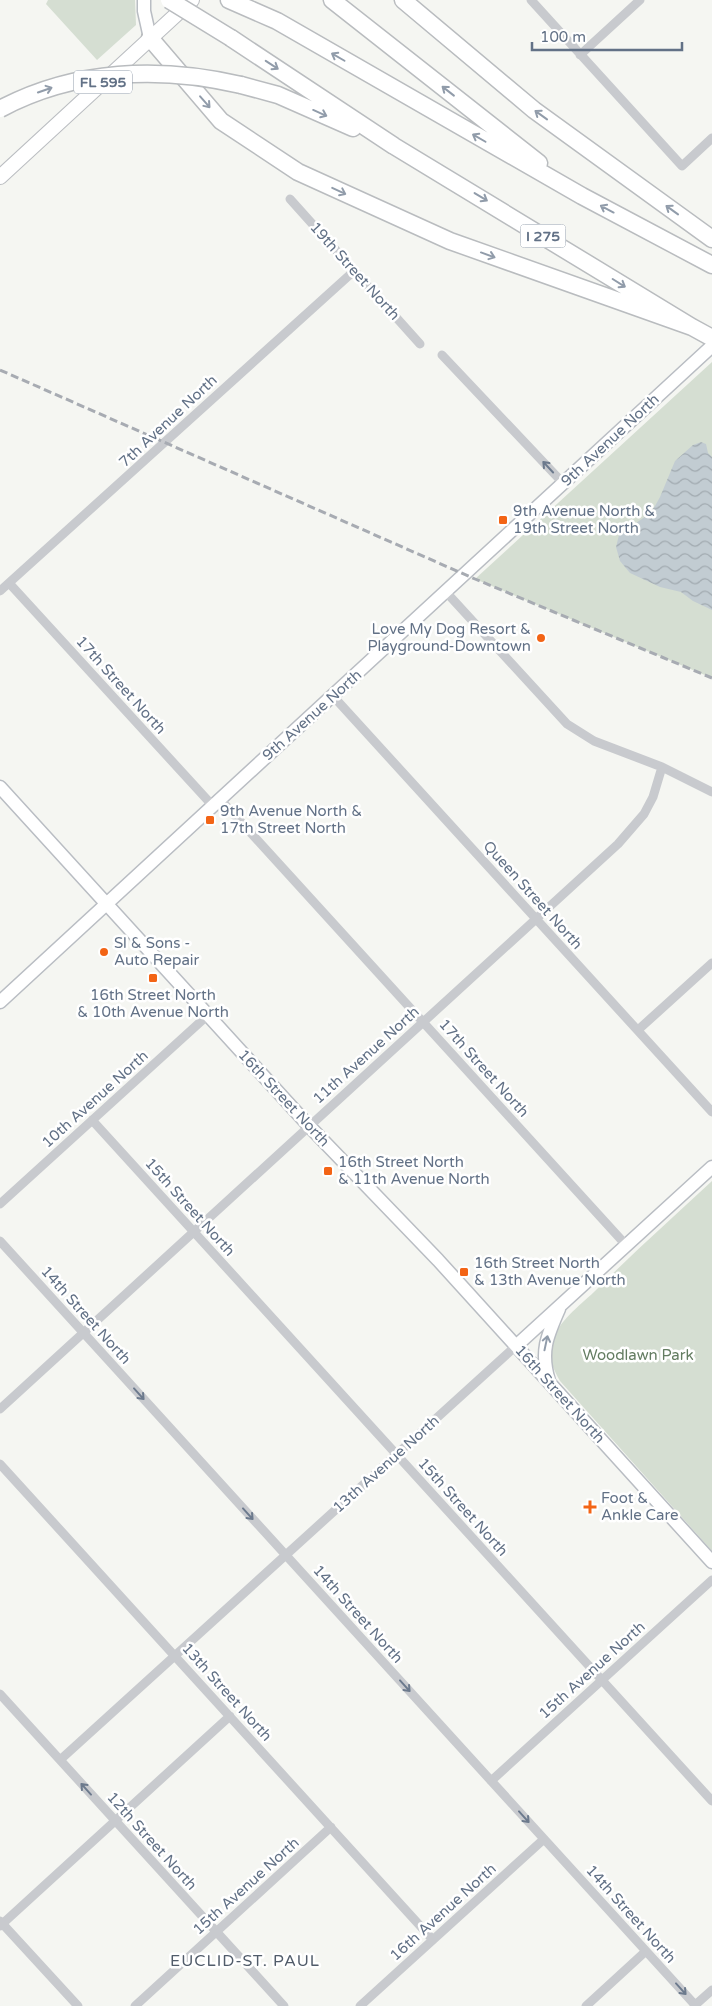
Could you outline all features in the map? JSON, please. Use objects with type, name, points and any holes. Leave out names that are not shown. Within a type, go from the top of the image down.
[{"type":"highway","name":"I 275","points":[[169,0],[231,38],[394,146],[712,338]]},
{"type":"highway","points":[[229,0],[277,21],[582,196],[712,265]]},
{"type":"highway","points":[[332,0],[582,196]]},
{"type":"highway","points":[[403,0],[534,110],[712,239]]},
{"type":"highway","points":[[150,38],[221,121],[298,172],[450,241],[692,327]]},
{"type":"highway","points":[[0,110],[34,94],[58,86],[105,75],[158,73],[213,78],[278,95],[394,146]]},
{"type":"main road","name":"FL 595","points":[[0,177],[192,0]]},
{"type":"street","points":[[144,0],[144,10],[150,38]]},
{"type":"street","points":[[531,0],[682,166],[712,138]]},
{"type":"street","points":[[580,55],[640,0]]},
{"type":"street","name":"19th Street North","points":[[290,198],[420,344]]},
{"type":"street","name":"7th Avenue North","points":[[0,591],[354,271]]},
{"type":"street","name":"9th Avenue North","points":[[0,1002],[712,346]]},
{"type":"street","points":[[442,355],[563,483]]},
{"type":"street","name":"17th Street North","points":[[9,583],[423,1022],[626,1245]]},
{"type":"street","points":[[446,592],[555,712],[573,728],[594,741],[662,768],[712,792]]},
{"type":"street","name":"Queen Street North","points":[[333,696],[712,1112]]},
{"type":"street","name":"11th Avenue North","points":[[0,1409],[618,844],[634,827],[653,797],[662,768]]},
{"type":"street","name":"16th Street North","points":[[0,787],[309,1126],[438,1260],[712,1562]]},
{"type":"street","points":[[638,1030],[712,962]]},
{"type":"street","name":"10th Avenue North","points":[[0,1204],[208,1015]]},
{"type":"street","name":"15th Street North","points":[[92,1120],[712,1801]]},
{"type":"street","name":"13th Avenue North","points":[[60,1760],[712,1167]]},
{"type":"street","name":"14th Street North","points":[[0,1241],[695,2006]]},
{"type":"street","points":[[550,1383],[544,1362],[545,1344],[560,1305]]},
{"type":"street","name":"13th Street North","points":[[0,1464],[433,1940]]},
{"type":"street","name":"15th Avenue North","points":[[491,1781],[712,1580]]},
{"type":"street","name":"12th Street North","points":[[0,1694],[284,2006]]},
{"type":"street","points":[[78,2006],[1,1923],[230,1716]]},
{"type":"street","name":"15th Avenue North","points":[[135,2006],[331,1827]]},
{"type":"street","name":"16th Avenue North","points":[[360,2006],[544,1839]]},
{"type":"street","points":[[586,2006],[646,1951]]},
{"type":"street","points":[[695,2006],[712,1990]]},
{"type":"green space","points":[[48,0],[135,0],[136,25],[97,60],[46,4]]},
{"type":"green space","points":[[712,362],[712,678],[475,579]]},
{"type":"green space","name":"Woodlawn Park","points":[[712,1181],[712,1551],[560,1381],[553,1367],[550,1351],[555,1334],[570,1314]]},
{"type":"water","points":[[701,442],[706,444],[708,453],[712,457],[712,610],[693,601],[681,592],[660,587],[630,573],[620,561],[616,547],[619,535],[649,514],[655,506],[675,461],[693,445]]},
{"type":"railway","points":[[0,370],[475,579],[712,678]]},
{"type":"place","name":"9th Avenue North & 19th Street North","points":[[503,520]]},
{"type":"place","name":"Love My Dog Resort & Playground-Downtown","points":[[541,638]]},
{"type":"place","name":"9th Avenue North & 17th Street North","points":[[210,820]]},
{"type":"place","name":"Sl & Sons - Auto Repair","points":[[104,952]]},
{"type":"place","name":"16th Street North & 10th Avenue North","points":[[153,978]]},
{"type":"place","name":"16th Street North & 11th Avenue North","points":[[328,1171]]},
{"type":"place","name":"16th Street North & 13th Avenue North","points":[[464,1272]]},
{"type":"place","name":"Foot & Ankle Care","points":[[590,1507]]},
{"type":"district","name":"EUCLID-ST. PAUL","points":[[245,1960]]}]
